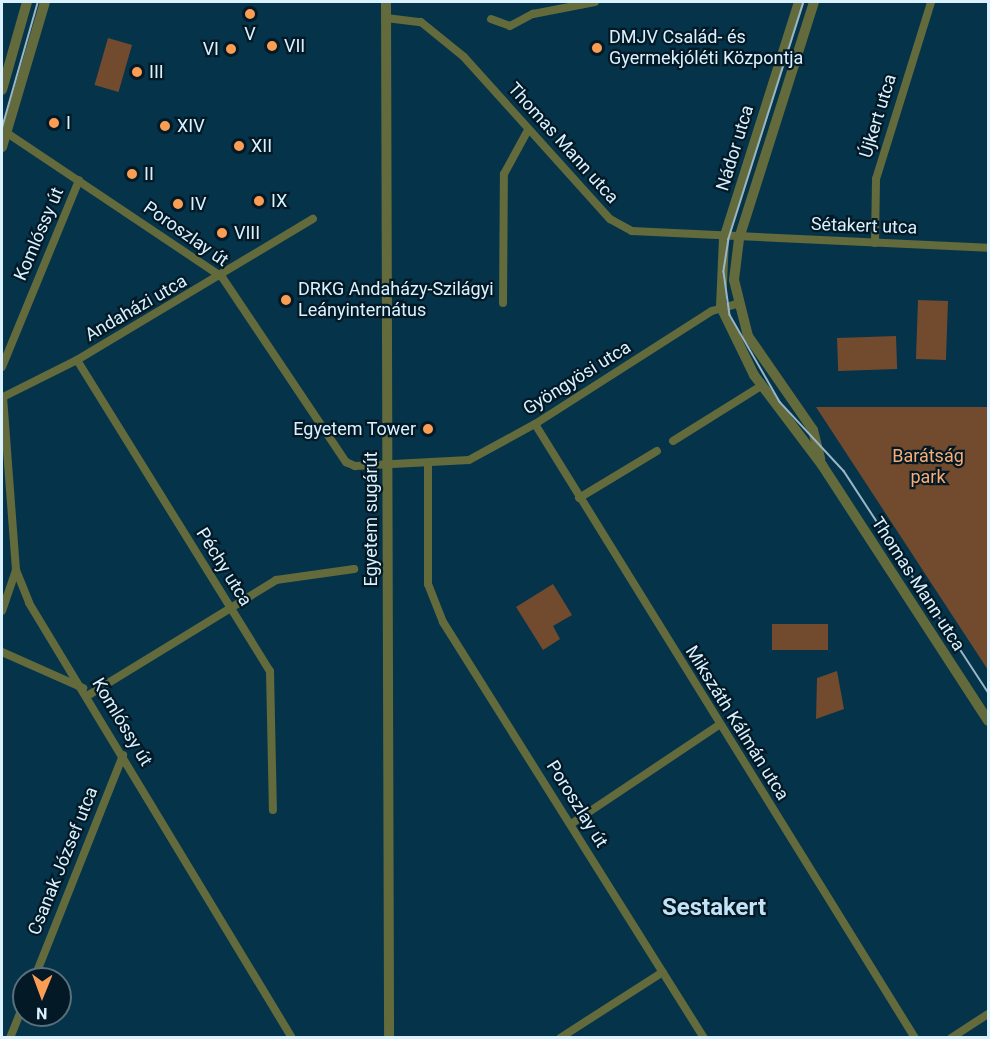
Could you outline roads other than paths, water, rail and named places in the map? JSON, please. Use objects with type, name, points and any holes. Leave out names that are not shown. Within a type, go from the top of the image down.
[{"type":"street","points":[[2,90],[27,2]]},
{"type":"street","points":[[2,147],[45,2]]},
{"type":"street","name":"Egyetem sugárút","points":[[386,2],[389,1038]]},
{"type":"street","points":[[491,19],[510,26],[533,14],[595,2]]},
{"type":"street","name":"Újkert utca","points":[[875,243],[876,179],[931,2]]},
{"type":"street","points":[[798,3],[812,5]]},
{"type":"street","name":"Nádor utca","points":[[722,307],[724,238],[798,3]]},
{"type":"street","name":"Nádor utca","points":[[738,304],[738,239],[812,5]]},
{"type":"street","name":"Thomas Mann utca","points":[[386,18],[421,22],[464,57],[528,130],[620,226],[738,239]]},
{"type":"street","points":[[503,303],[504,174],[528,130]]},
{"type":"street","name":"Poroszlay út","points":[[7,133],[222,277],[346,462]]},
{"type":"street","name":"Komlóssy út","points":[[2,367],[79,180]]},
{"type":"street","name":"Andaházi utca","points":[[2,396],[77,360],[222,277],[313,219]]},
{"type":"street","name":"Sétakert utca","points":[[738,239],[988,249]]},
{"type":"street","name":"Thomas Mann utca","points":[[738,304],[748,336],[813,430],[822,465]]},
{"type":"street","name":"Gyöngyösi utca","points":[[346,462],[388,466],[429,465],[469,460],[535,424],[722,307],[738,304]]},
{"type":"street","name":"Thomas Mann utca","points":[[722,307],[761,386],[822,465],[988,721]]},
{"type":"street","name":"Péchy utca","points":[[77,360],[230,608],[273,683],[273,810]]},
{"type":"street","points":[[673,441],[761,386]]},
{"type":"street","name":"Komlóssy út","points":[[2,396],[16,570],[29,603],[85,692],[292,1038]]},
{"type":"street","name":"Mikszáth Kálmán utca","points":[[535,424],[719,725],[915,1038]]},
{"type":"street","points":[[579,498],[657,451]]},
{"type":"street","name":"Poroszlay út","points":[[429,465],[428,584],[443,622],[704,1038]]},
{"type":"street","points":[[2,652],[85,692],[276,580],[354,569]]},
{"type":"street","points":[[2,611],[16,570]]},
{"type":"street","points":[[571,824],[719,725]]},
{"type":"street","name":"Csanak József utca","points":[[39,967],[123,755]]},
{"type":"street","points":[[560,1038],[663,972]]},
{"type":"street","points":[[951,1038],[988,1014]]},
{"type":"tram line","points":[[2,128],[38,2]]},
{"type":"tram line","points":[[804,2],[729,239],[724,272],[730,315],[780,402],[844,471],[988,692]]},
{"type":"place","name":"V","points":[[250,14]]},
{"type":"place","name":"VII","points":[[272,46]]},
{"type":"place","name":"DMJV Család- és Gyermekjóléti Központja","points":[[597,48]]},
{"type":"place","name":"VI","points":[[231,49]]},
{"type":"place","name":"III","points":[[137,72]]},
{"type":"place","name":"I","points":[[54,123]]},
{"type":"place","name":"XIV","points":[[165,126]]},
{"type":"place","name":"XII","points":[[239,146]]},
{"type":"place","name":"II","points":[[132,174]]},
{"type":"place","name":"IX","points":[[259,201]]},
{"type":"place","name":"IV","points":[[178,204]]},
{"type":"place","name":"VIII","points":[[222,233]]},
{"type":"place","name":"DRKG Andaházy-Szilágyi Leányinternátus","points":[[286,300]]},
{"type":"place","name":"Egyetem Tower","points":[[428,429]]},
{"type":"district","name":"Sestakert","points":[[714,908]]},
{"type":"park label","name":"Barátság park","points":[[928,467]]}]
